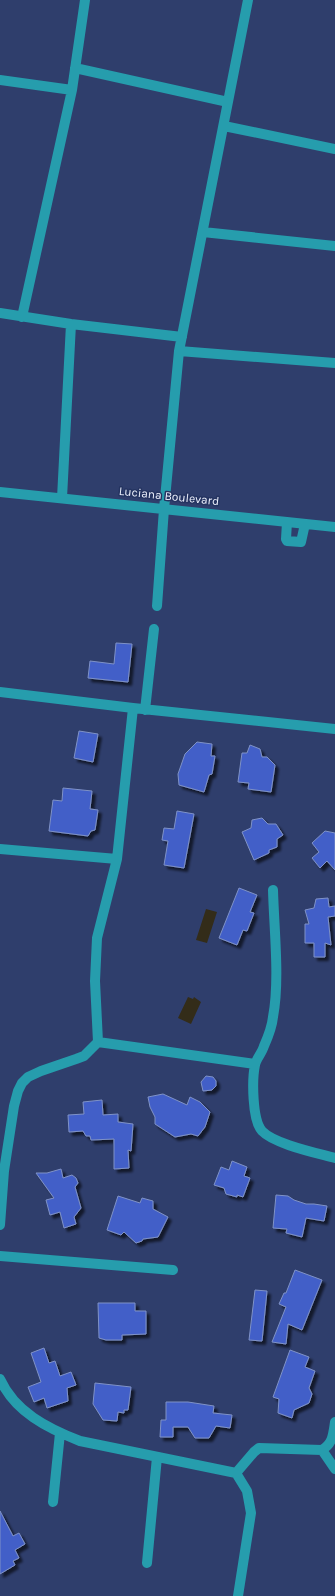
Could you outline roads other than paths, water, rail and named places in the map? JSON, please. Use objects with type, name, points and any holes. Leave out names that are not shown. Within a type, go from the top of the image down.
[{"type":"street","points":[[22,317],[72,90],[85,0]]},
{"type":"street","points":[[157,606],[164,508],[179,351],[248,0]]},
{"type":"street","points":[[76,68],[228,102]]},
{"type":"street","points":[[0,80],[72,90]]},
{"type":"street","points":[[224,126],[335,149]]},
{"type":"street","points":[[203,232],[335,246]]},
{"type":"street","points":[[0,314],[71,324],[182,336]]},
{"type":"street","points":[[62,498],[71,324]]},
{"type":"street","points":[[179,351],[335,362]]},
{"type":"street","name":"Luciana Boulevard","points":[[0,492],[335,527]]},
{"type":"street","points":[[287,522],[286,539],[290,542],[301,542],[303,539],[305,524]]},
{"type":"street","points":[[145,710],[154,629]]},
{"type":"street","points":[[0,692],[145,710],[335,729]]},
{"type":"street","points":[[0,1225],[2,1171],[14,1106],[22,1083],[28,1077],[40,1071],[76,1060],[84,1056],[98,1042],[95,981],[97,938],[117,859],[133,708]]},
{"type":"street","points":[[0,849],[117,859]]},
{"type":"street","points":[[273,890],[276,977],[274,1009],[273,1018],[264,1046],[255,1064],[254,1104],[258,1124],[261,1130],[280,1141],[335,1158]]},
{"type":"street","points":[[98,1042],[255,1064]]},
{"type":"street","points":[[0,1256],[173,1270]]},
{"type":"street","points":[[0,1379],[9,1395],[17,1404],[39,1422],[80,1441],[236,1473],[247,1491],[251,1513],[238,1596]]},
{"type":"street","points":[[236,1473],[259,1448],[322,1450],[329,1445],[333,1437],[335,1422]]},
{"type":"street","points":[[53,1502],[60,1433]]},
{"type":"street","points":[[322,1450],[335,1469]]},
{"type":"street","points":[[147,1563],[157,1457]]}]
